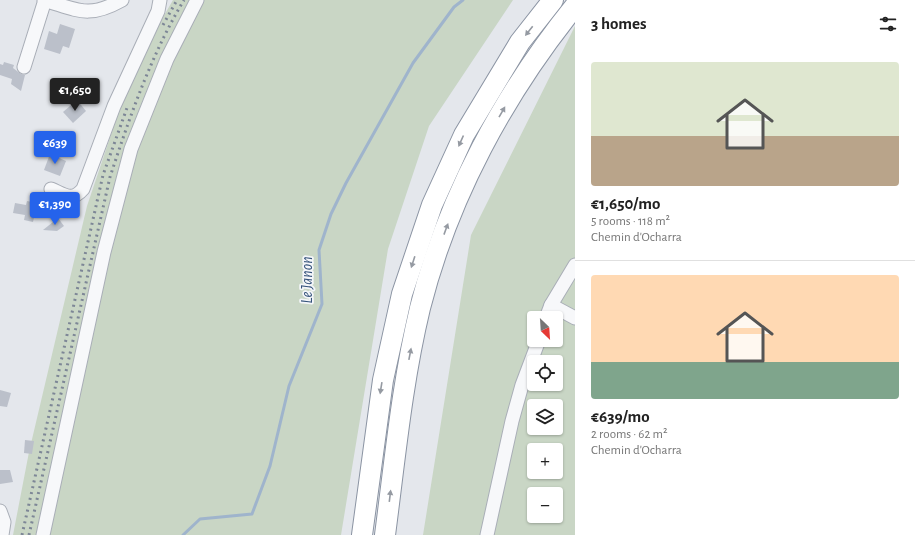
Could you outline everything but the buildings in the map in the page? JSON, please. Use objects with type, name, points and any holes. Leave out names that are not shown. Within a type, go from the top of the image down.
[{"type":"highway","points":[[362,535],[376,421],[383,380],[402,294],[432,205],[464,135],[520,42],[553,0]]},
{"type":"highway","points":[[385,535],[405,381],[421,307],[435,258],[464,183],[485,142],[534,60],[575,6]]},
{"type":"street","points":[[24,67],[44,0],[86,12],[96,12],[122,0]]},
{"type":"street","points":[[52,189],[72,197],[77,195],[83,189],[114,106],[158,11],[160,0]]},
{"type":"street","points":[[43,535],[104,252],[129,155],[167,59],[198,0]]},
{"type":"street","points":[[549,311],[575,265]]},
{"type":"street","points":[[551,305],[575,318]]},
{"type":"street","points":[[487,535],[512,421],[522,385],[536,347]]},
{"type":"street","points":[[354,535],[376,421]]},
{"type":"street","points":[[0,511],[4,522],[2,535]]},
{"type":"green space","points":[[173,0],[513,0],[429,126],[388,249],[341,535],[13,535],[29,452],[87,206],[124,96]]},
{"type":"green space","points":[[575,26],[575,535],[423,535],[471,235]]},
{"type":"waterway","name":"Le Janon","points":[[183,535],[200,519],[252,514],[270,466],[289,386],[322,304],[319,250],[331,214],[346,183],[413,63],[454,7],[463,0]]},
{"type":"railway","points":[[163,25],[177,0]]},
{"type":"railway","points":[[29,535],[110,177],[125,131],[151,64],[184,0]]},
{"type":"railway","points":[[22,535],[103,175],[128,105]]}]
